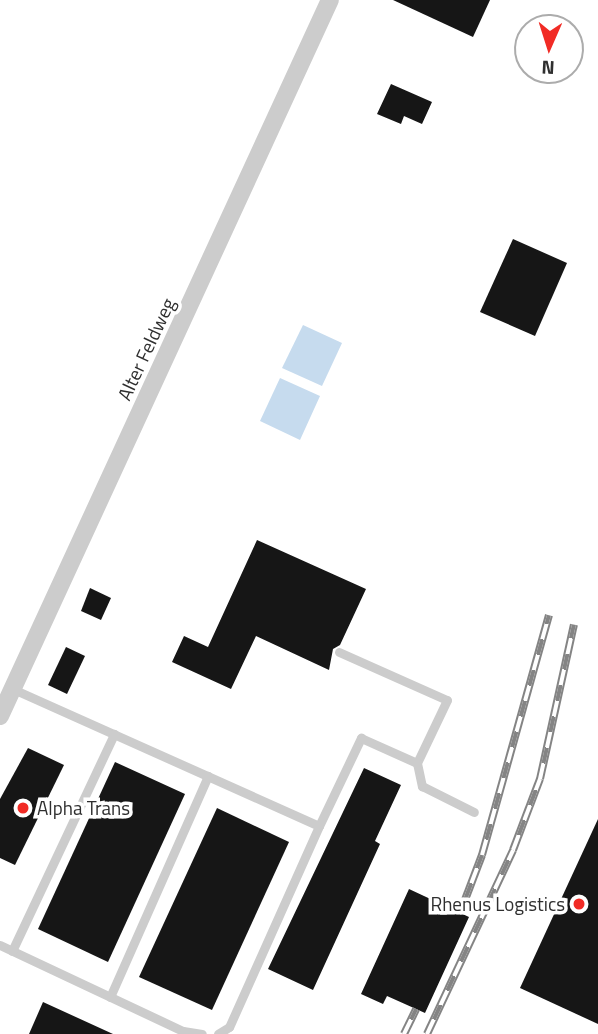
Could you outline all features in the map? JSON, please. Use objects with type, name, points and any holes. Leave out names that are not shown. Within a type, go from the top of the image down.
[{"type":"street","name":"Alter Feldweg","points":[[0,716],[330,0]]},
{"type":"lane","points":[[339,652],[447,700],[417,764],[422,786],[474,812]]},
{"type":"lane","points":[[13,689],[319,825]]},
{"type":"lane","points":[[12,951],[114,734]]},
{"type":"lane","points":[[218,1034],[229,1027],[361,738],[417,764]]},
{"type":"lane","points":[[110,997],[208,776]]},
{"type":"lane","points":[[0,945],[183,1031],[202,1034]]},
{"type":"water","points":[[303,325],[342,343],[322,386],[282,368]]},
{"type":"water","points":[[280,378],[320,396],[300,440],[260,421]]},
{"type":"building","points":[[393,0],[490,0],[473,37]]},
{"type":"building","points":[[391,84],[432,102],[422,124],[404,116],[401,124],[377,114]]},
{"type":"building","points":[[513,239],[567,263],[535,336],[480,312]]},
{"type":"building","points":[[257,540],[366,589],[340,645],[333,649],[329,670],[256,636],[231,689],[172,662],[184,636],[208,647]]},
{"type":"building","points":[[90,588],[111,598],[101,620],[81,611]]},
{"type":"building","points":[[66,647],[85,656],[67,694],[48,685]]},
{"type":"building","name":"Alpha Trans","points":[[28,748],[64,765],[15,865],[0,858],[0,799]]},
{"type":"building","points":[[115,762],[185,794],[108,962],[38,929]]},
{"type":"building","points":[[364,768],[401,785],[375,841],[380,844],[313,990],[268,969]]},
{"type":"building","points":[[217,808],[289,842],[212,1010],[139,977]]},
{"type":"building","name":"Rhenus Logistics","points":[[598,819],[598,1024],[520,988]]},
{"type":"building","points":[[409,889],[469,917],[425,1013],[387,996],[383,1004],[361,994]]},
{"type":"building","points":[[43,1002],[113,1034],[29,1034]]},
{"type":"railway","points":[[460,913],[482,855],[549,615]]},
{"type":"railway","points":[[427,1034],[513,850],[540,779],[574,625]]},
{"type":"railway","points":[[404,1034],[416,1009]]},
{"type":"place","name":"Alpha Trans","points":[[23,808]]},
{"type":"place","name":"Rhenus Logistics","points":[[579,904]]}]
